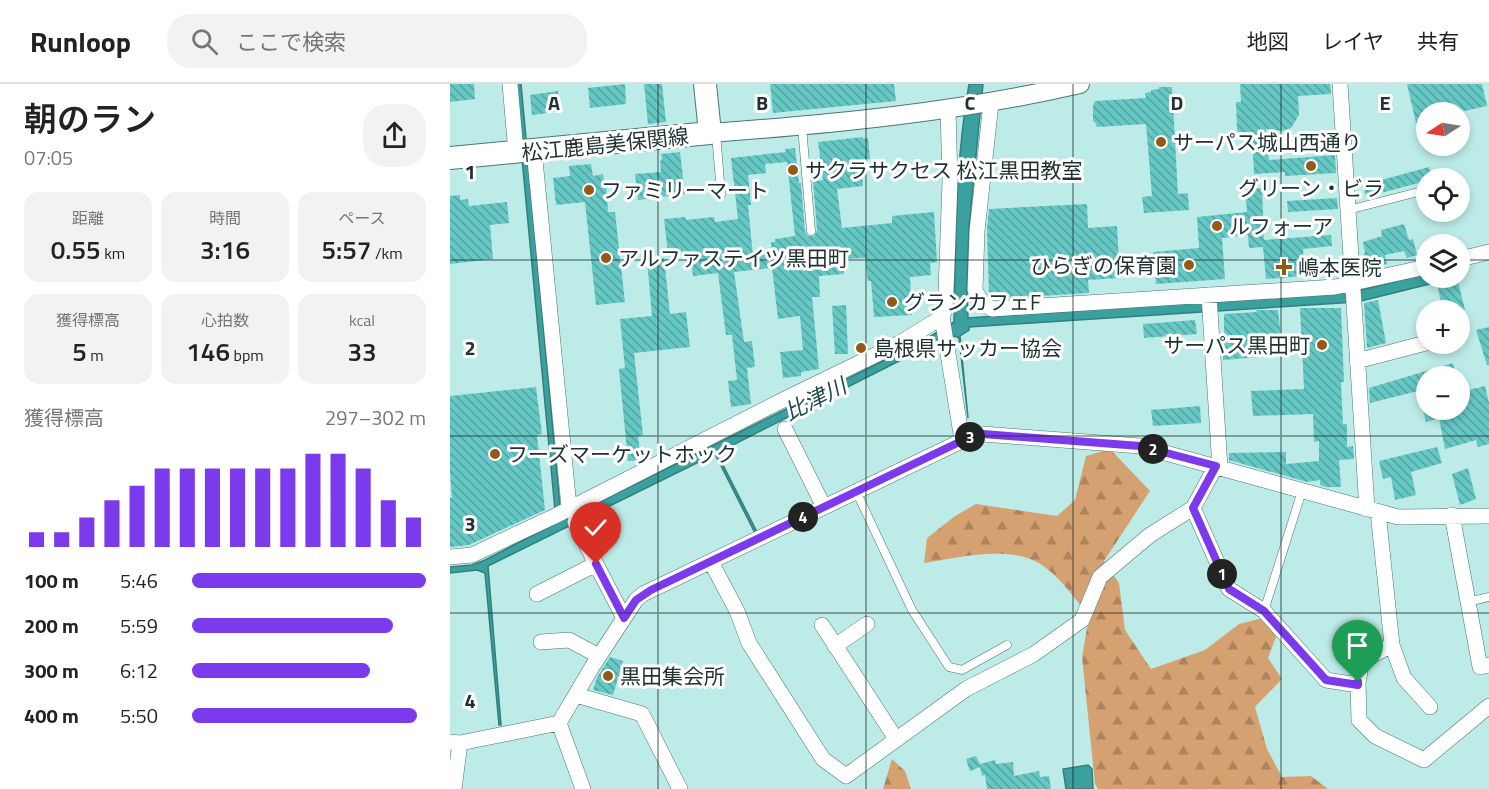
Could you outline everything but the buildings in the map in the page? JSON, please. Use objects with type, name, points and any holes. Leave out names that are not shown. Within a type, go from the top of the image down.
[{"type":"main road","name":"松江鹿島美保関線","points":[[450,158],[713,133],[705,84]]},
{"type":"street","points":[[510,84],[525,151],[563,511]]},
{"type":"street","points":[[713,133],[954,109],[1080,84]]},
{"type":"street","points":[[1340,84],[1357,361],[1372,510],[1392,645],[1404,678],[1430,707]]},
{"type":"street","points":[[987,104],[975,257],[975,290],[982,303],[992,309],[1209,302],[1353,292],[1416,270]]},
{"type":"street","points":[[954,109],[943,321],[962,440]]},
{"type":"street","points":[[1470,257],[1489,252]]},
{"type":"street","points":[[711,562],[737,611],[749,643],[823,759],[846,776],[966,689],[1034,654],[1082,620],[1100,577],[1150,535],[1193,508],[1218,467],[1209,302]]},
{"type":"street","points":[[450,557],[472,555],[943,321]]},
{"type":"street","points":[[1357,361],[1416,346]]},
{"type":"street","points":[[785,429],[824,507]]},
{"type":"street","points":[[454,789],[455,743],[559,723],[599,656],[642,594],[962,440],[983,434],[1140,446],[1398,517],[1489,516]]},
{"type":"street","points":[[1193,508],[1229,589],[1264,611],[1326,680],[1358,685]]},
{"type":"street","points":[[1452,515],[1480,667],[1489,665]]},
{"type":"street","points":[[575,522],[624,618]]},
{"type":"street","points":[[537,594],[596,564]]},
{"type":"street","points":[[835,646],[867,624]]},
{"type":"street","points":[[822,625],[896,739]]},
{"type":"street","points":[[542,642],[569,640],[599,656]]},
{"type":"street","points":[[1392,645],[1362,661],[1358,685],[1359,720],[1375,735],[1424,760],[1489,706]]},
{"type":"street","points":[[576,695],[642,714],[680,789]]},
{"type":"street","points":[[559,723],[583,789]]},
{"type":"lane","points":[[801,125],[811,231]]},
{"type":"lane","points":[[713,133],[722,194]]},
{"type":"lane","points":[[1348,210],[1416,193]]},
{"type":"lane","points":[[856,491],[912,610],[949,667],[962,670],[1007,645]]},
{"type":"lane","points":[[1264,611],[1302,491]]},
{"type":"lane","points":[[1468,602],[1489,597]]},
{"type":"green space","points":[[1110,449],[1150,491],[1104,561],[1119,583],[1125,630],[1151,669],[1205,650],[1239,624],[1263,618],[1276,637],[1268,658],[1282,679],[1255,707],[1267,749],[1282,777],[1311,776],[1328,789],[1098,789],[1095,784],[1082,657],[1089,616],[1069,590],[1046,568],[1033,560],[1019,556],[970,555],[924,563],[927,538],[955,516],[976,504],[1057,516],[1075,500],[1086,456]]},
{"type":"green space","points":[[892,759],[905,771],[911,789],[883,789]]},
{"type":"water","name":"比津川","points":[[515,84],[521,84],[560,507],[567,518],[921,342],[954,322],[959,173],[969,84],[983,84],[969,227],[968,318],[1342,292],[1361,290],[1416,276],[1416,287],[1357,302],[969,327],[969,330],[960,336],[968,418],[959,338],[955,336],[909,356],[717,453],[758,534],[756,535],[715,454],[488,566],[501,725],[499,725],[485,573],[477,570],[450,573],[450,567],[472,565],[485,560],[559,522],[555,510]]},
{"type":"water","points":[[1088,765],[1092,769],[1093,789],[1066,789],[1063,769]]},
{"type":"place","name":"サーパス城山西通り","points":[[1161,142]]},
{"type":"place","name":"グリーン・ビラ","points":[[1311,166]]},
{"type":"place","name":"サクラサクセス 松江黒田教室","points":[[793,170]]},
{"type":"place","name":"ファミリーマート","points":[[589,190]]},
{"type":"place","name":"ルフォーア","points":[[1217,226]]},
{"type":"place","name":"アルファステイツ黒田町","points":[[606,258]]},
{"type":"place","name":"ひらぎの保育園","points":[[1189,265]]},
{"type":"place","name":"嶋本医院","points":[[1284,267]]},
{"type":"place","name":"グランカフェF","points":[[892,302]]},
{"type":"place","name":"サーパス黒田町","points":[[1322,345]]},
{"type":"place","name":"島根県サッカー協会","points":[[861,348]]},
{"type":"place","name":"フーズマーケットホック","points":[[495,454]]},
{"type":"place","name":"黒田集会所","points":[[608,676]]},
{"type":"route","points":[[596,564],[624,618],[642,594],[974,435],[1140,446],[1216,466],[1193,508],[1229,589],[1264,611],[1326,680],[1358,685],[1358,682]]}]
